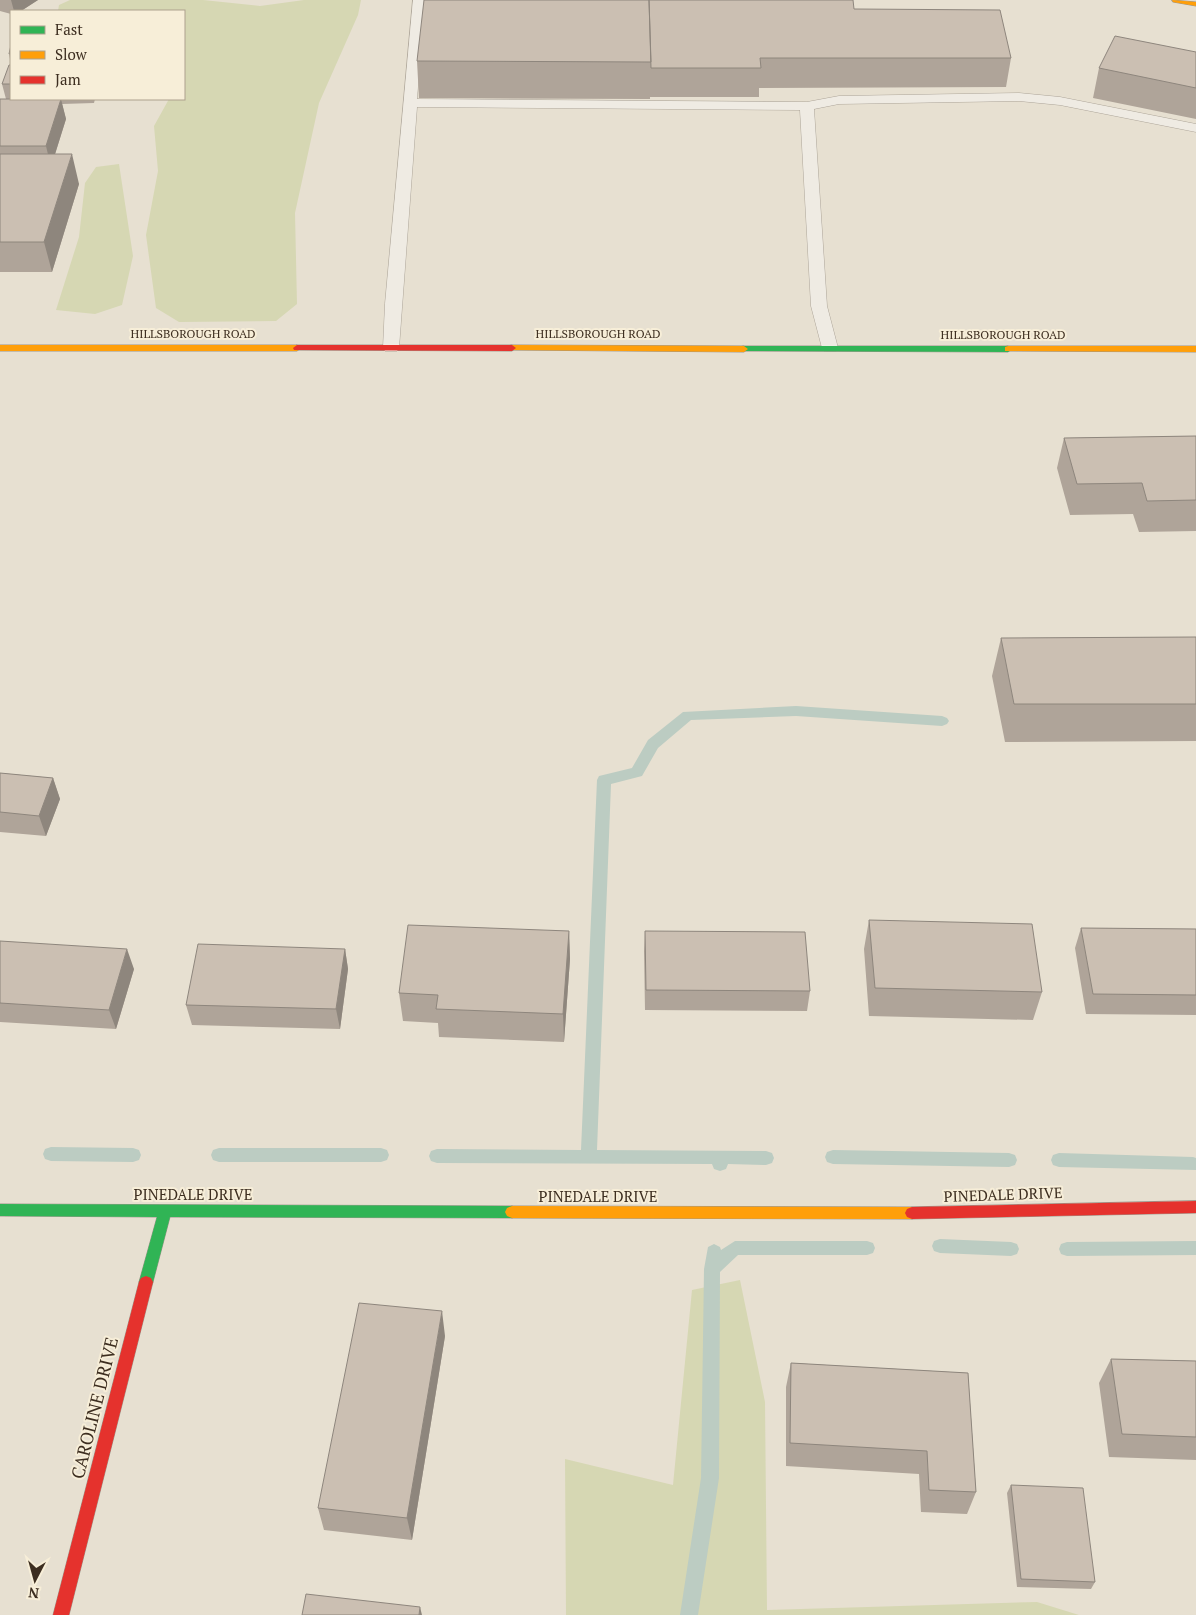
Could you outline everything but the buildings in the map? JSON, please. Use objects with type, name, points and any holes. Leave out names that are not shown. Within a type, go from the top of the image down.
[{"type":"main road","points":[[1176,0],[1196,4]]},
{"type":"main road","name":"HILLSBOROUGH ROAD","points":[[0,348],[1196,348]]},
{"type":"main road","name":"PINEDALE DRIVE","points":[[0,1210],[908,1213],[1196,1207]]},
{"type":"main road","name":"CAROLINE DRIVE","points":[[62,1615],[165,1210]]},
{"type":"lane","points":[[391,348],[393,304],[419,0]]},
{"type":"lane","points":[[410,103],[807,106],[839,100],[1019,97],[1060,102],[1196,128]]},
{"type":"lane","points":[[807,106],[819,306],[830,348]]},
{"type":"green space","points":[[70,0],[203,0],[260,6],[304,0],[361,0],[358,15],[319,103],[295,213],[297,304],[276,321],[179,322],[156,308],[146,235],[158,171],[154,126],[168,100],[185,100],[185,10],[58,10],[59,5]]},
{"type":"green space","points":[[119,164],[133,256],[122,305],[95,314],[56,310],[79,237],[85,183],[96,167]]},
{"type":"green space","points":[[740,1280],[765,1402],[767,1610],[1037,1602],[1079,1615],[566,1615],[565,1459],[673,1485],[692,1290]]},
{"type":"waterway","points":[[589,1157],[604,780],[637,772],[653,744],[688,715],[796,711],[942,721]]},
{"type":"waterway","points":[[51,1154],[133,1155]]},
{"type":"waterway","points":[[219,1155],[381,1155]]},
{"type":"waterway","points":[[437,1156],[589,1157]]},
{"type":"waterway","points":[[589,1157],[721,1157]]},
{"type":"waterway","points":[[720,1164],[721,1157]]},
{"type":"waterway","points":[[721,1157],[766,1158]]},
{"type":"waterway","points":[[833,1157],[1009,1160]]},
{"type":"waterway","points":[[1059,1160],[1193,1164]]},
{"type":"waterway","points":[[940,1246],[1011,1249]]},
{"type":"waterway","points":[[712,1269],[735,1248],[867,1248]]},
{"type":"waterway","points":[[1067,1249],[1196,1248]]},
{"type":"waterway","points":[[712,1269],[714,1252]]},
{"type":"waterway","points":[[689,1615],[710,1478],[712,1269]]},
{"type":"traffic: fast","points":[[744,349],[1008,349]]},
{"type":"traffic: fast","points":[[0,1210],[512,1212]]},
{"type":"traffic: fast","points":[[146,1282],[165,1210]]},
{"type":"traffic: slow","points":[[1176,0],[1196,4]]},
{"type":"traffic: slow","points":[[0,348],[297,348]]},
{"type":"traffic: slow","points":[[512,348],[744,349]]},
{"type":"traffic: slow","points":[[1008,349],[1196,349]]},
{"type":"traffic: slow","points":[[512,1212],[912,1213]]},
{"type":"traffic: jam","points":[[297,348],[512,348]]},
{"type":"traffic: jam","points":[[912,1213],[1196,1207]]},
{"type":"traffic: jam","points":[[61,1615],[146,1282]]}]
